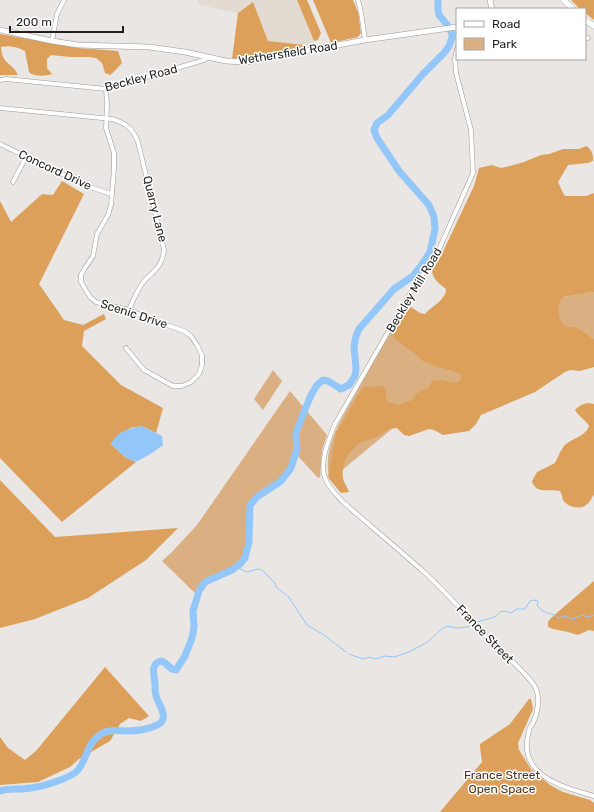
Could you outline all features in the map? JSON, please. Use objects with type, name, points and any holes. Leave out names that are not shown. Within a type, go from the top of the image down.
[{"type":"main road","points":[[564,0],[572,8]]},
{"type":"street","points":[[52,41],[57,14],[64,0]]},
{"type":"street","points":[[358,0],[365,40]]},
{"type":"street","name":"Wethersfield Road","points":[[0,30],[78,45],[149,47],[185,52],[226,61],[246,62],[365,40],[456,27]]},
{"type":"street","name":"Beckley Mill Road","points":[[324,477],[326,446],[335,424],[417,282],[436,256],[472,174],[471,130],[456,73],[456,54]]},
{"type":"street","name":"Beckley Road","points":[[0,80],[6,79],[106,89],[208,58]]},
{"type":"street","name":"Scenic Drive","points":[[106,89],[106,128],[114,153],[110,209],[96,234],[93,256],[84,268],[81,276],[81,282],[87,294],[96,302],[129,310],[184,331],[191,336],[202,355],[202,365],[199,374],[190,382],[182,386],[173,386],[144,370],[126,348]]},
{"type":"street","points":[[0,108],[106,118]]},
{"type":"street","name":"Quarry Lane","points":[[106,118],[122,121],[136,135],[164,250],[163,259],[160,265],[140,288],[129,310]]},
{"type":"street","name":"Concord Drive","points":[[0,144],[87,186],[111,194]]},
{"type":"street","points":[[13,182],[26,157]]},
{"type":"street","name":"France Street","points":[[324,477],[332,490],[342,501],[424,572],[455,602],[535,687],[538,698],[537,707],[526,743],[530,761],[535,769],[541,775],[554,782],[594,796]]},
{"type":"shaded area","points":[[197,0],[297,0],[316,46],[268,41],[253,2],[238,13],[200,5]]},
{"type":"green space","points":[[297,0],[307,0],[321,33],[318,40],[314,41]]},
{"type":"green space","points":[[313,0],[353,0],[358,12],[361,33],[358,37],[331,43]]},
{"type":"green space","points":[[571,0],[594,0],[594,20],[586,14],[586,8],[579,8]]},
{"type":"green space","points":[[253,2],[268,41],[305,45],[305,48],[232,59],[238,13]]},
{"type":"green space","points":[[0,34],[78,48],[118,51],[122,63],[110,75],[105,73],[102,63],[96,58],[51,55],[47,59],[47,68],[52,74],[43,76],[31,74],[29,72],[25,51],[19,48],[4,46],[1,47],[3,57],[18,75],[0,75]]},
{"type":"green space","points":[[586,146],[592,152],[593,161],[568,165],[558,182],[564,195],[566,196],[586,196],[594,193],[594,292],[563,297],[559,312],[563,324],[580,329],[594,339],[594,367],[580,371],[570,370],[565,372],[535,392],[481,415],[476,424],[469,431],[443,435],[429,429],[409,436],[404,435],[397,428],[394,428],[375,438],[362,442],[349,453],[343,468],[343,478],[349,492],[341,493],[328,477],[336,433],[363,387],[383,386],[386,390],[388,402],[398,405],[412,400],[417,393],[428,388],[432,381],[440,380],[457,383],[461,379],[461,374],[424,362],[395,339],[393,335],[400,320],[411,307],[420,313],[425,314],[444,296],[446,289],[435,279],[432,271],[441,256],[474,186],[479,168],[492,165],[501,168],[563,149],[579,149]]},
{"type":"green space","points":[[62,181],[84,194],[39,284],[64,320],[83,325],[104,314],[106,319],[84,331],[82,346],[121,385],[163,408],[156,433],[142,426],[130,428],[111,444],[125,457],[136,462],[62,522],[0,458],[0,201],[11,222],[42,194],[53,195]]},
{"type":"green space","points":[[594,292],[594,339],[580,329],[563,324],[559,308],[563,297]]},
{"type":"green space","points":[[405,306],[421,319],[520,362],[410,414],[330,480],[328,455],[339,423]]},
{"type":"green space","points":[[273,370],[282,381],[263,410],[254,399]]},
{"type":"green space","points":[[290,391],[327,435],[322,450],[320,477],[318,478],[296,454],[292,466],[286,476],[256,499],[250,507],[249,542],[245,557],[237,566],[205,584],[200,588],[197,595],[162,561],[197,525]]},
{"type":"green space","points":[[588,403],[594,404],[594,495],[584,507],[578,507],[571,506],[565,502],[560,491],[540,490],[532,481],[537,472],[555,463],[564,446],[585,433],[589,426],[575,410],[581,405]]},
{"type":"green space","points":[[0,480],[55,537],[178,528],[146,560],[88,598],[35,619],[0,628]]},
{"type":"green space","points":[[594,581],[594,631],[589,630],[578,635],[548,627],[548,622],[551,618]]},
{"type":"green space","points":[[105,667],[149,716],[141,721],[129,718],[120,724],[110,741],[79,759],[70,767],[38,782],[0,785],[0,737],[8,748],[25,760],[36,751]]},
{"type":"green space","name":"France Street Open Space","points":[[529,699],[531,699],[533,709],[518,743],[519,750],[531,769],[550,785],[563,792],[590,800],[594,803],[594,812],[440,812],[482,762],[480,744],[510,724]]},
{"type":"water","points":[[142,426],[162,436],[163,445],[136,462],[125,457],[111,444],[120,433],[128,429]]},
{"type":"waterway","points":[[0,791],[26,789],[63,779],[78,770],[90,745],[103,733],[112,731],[142,730],[157,725],[161,722],[163,715],[155,691],[154,667],[158,662],[162,661],[172,669],[176,670],[185,656],[192,638],[194,627],[193,611],[199,591],[205,582],[232,570],[245,558],[249,542],[250,505],[257,497],[281,481],[291,468],[297,449],[296,434],[298,427],[311,395],[317,385],[323,380],[328,381],[341,389],[349,385],[355,376],[356,369],[354,346],[359,329],[394,289],[413,276],[430,252],[435,229],[434,217],[429,205],[399,171],[377,138],[374,130],[377,123],[388,115],[449,46],[452,34],[449,27],[439,15],[438,0]]},
{"type":"waterway","points":[[236,567],[247,572],[258,569],[262,570],[274,582],[277,588],[288,596],[307,625],[324,635],[346,652]]},
{"type":"waterway","points":[[477,622],[495,617],[500,612],[505,611],[511,613],[517,609],[525,609],[530,601],[534,600],[538,601],[537,605],[542,610],[559,618],[565,616],[573,619],[582,615],[589,617],[594,615]]},
{"type":"waterway","points":[[349,654],[363,659],[370,657],[375,659],[385,656],[394,657],[409,652],[426,643],[447,626],[457,628],[473,625]]}]
